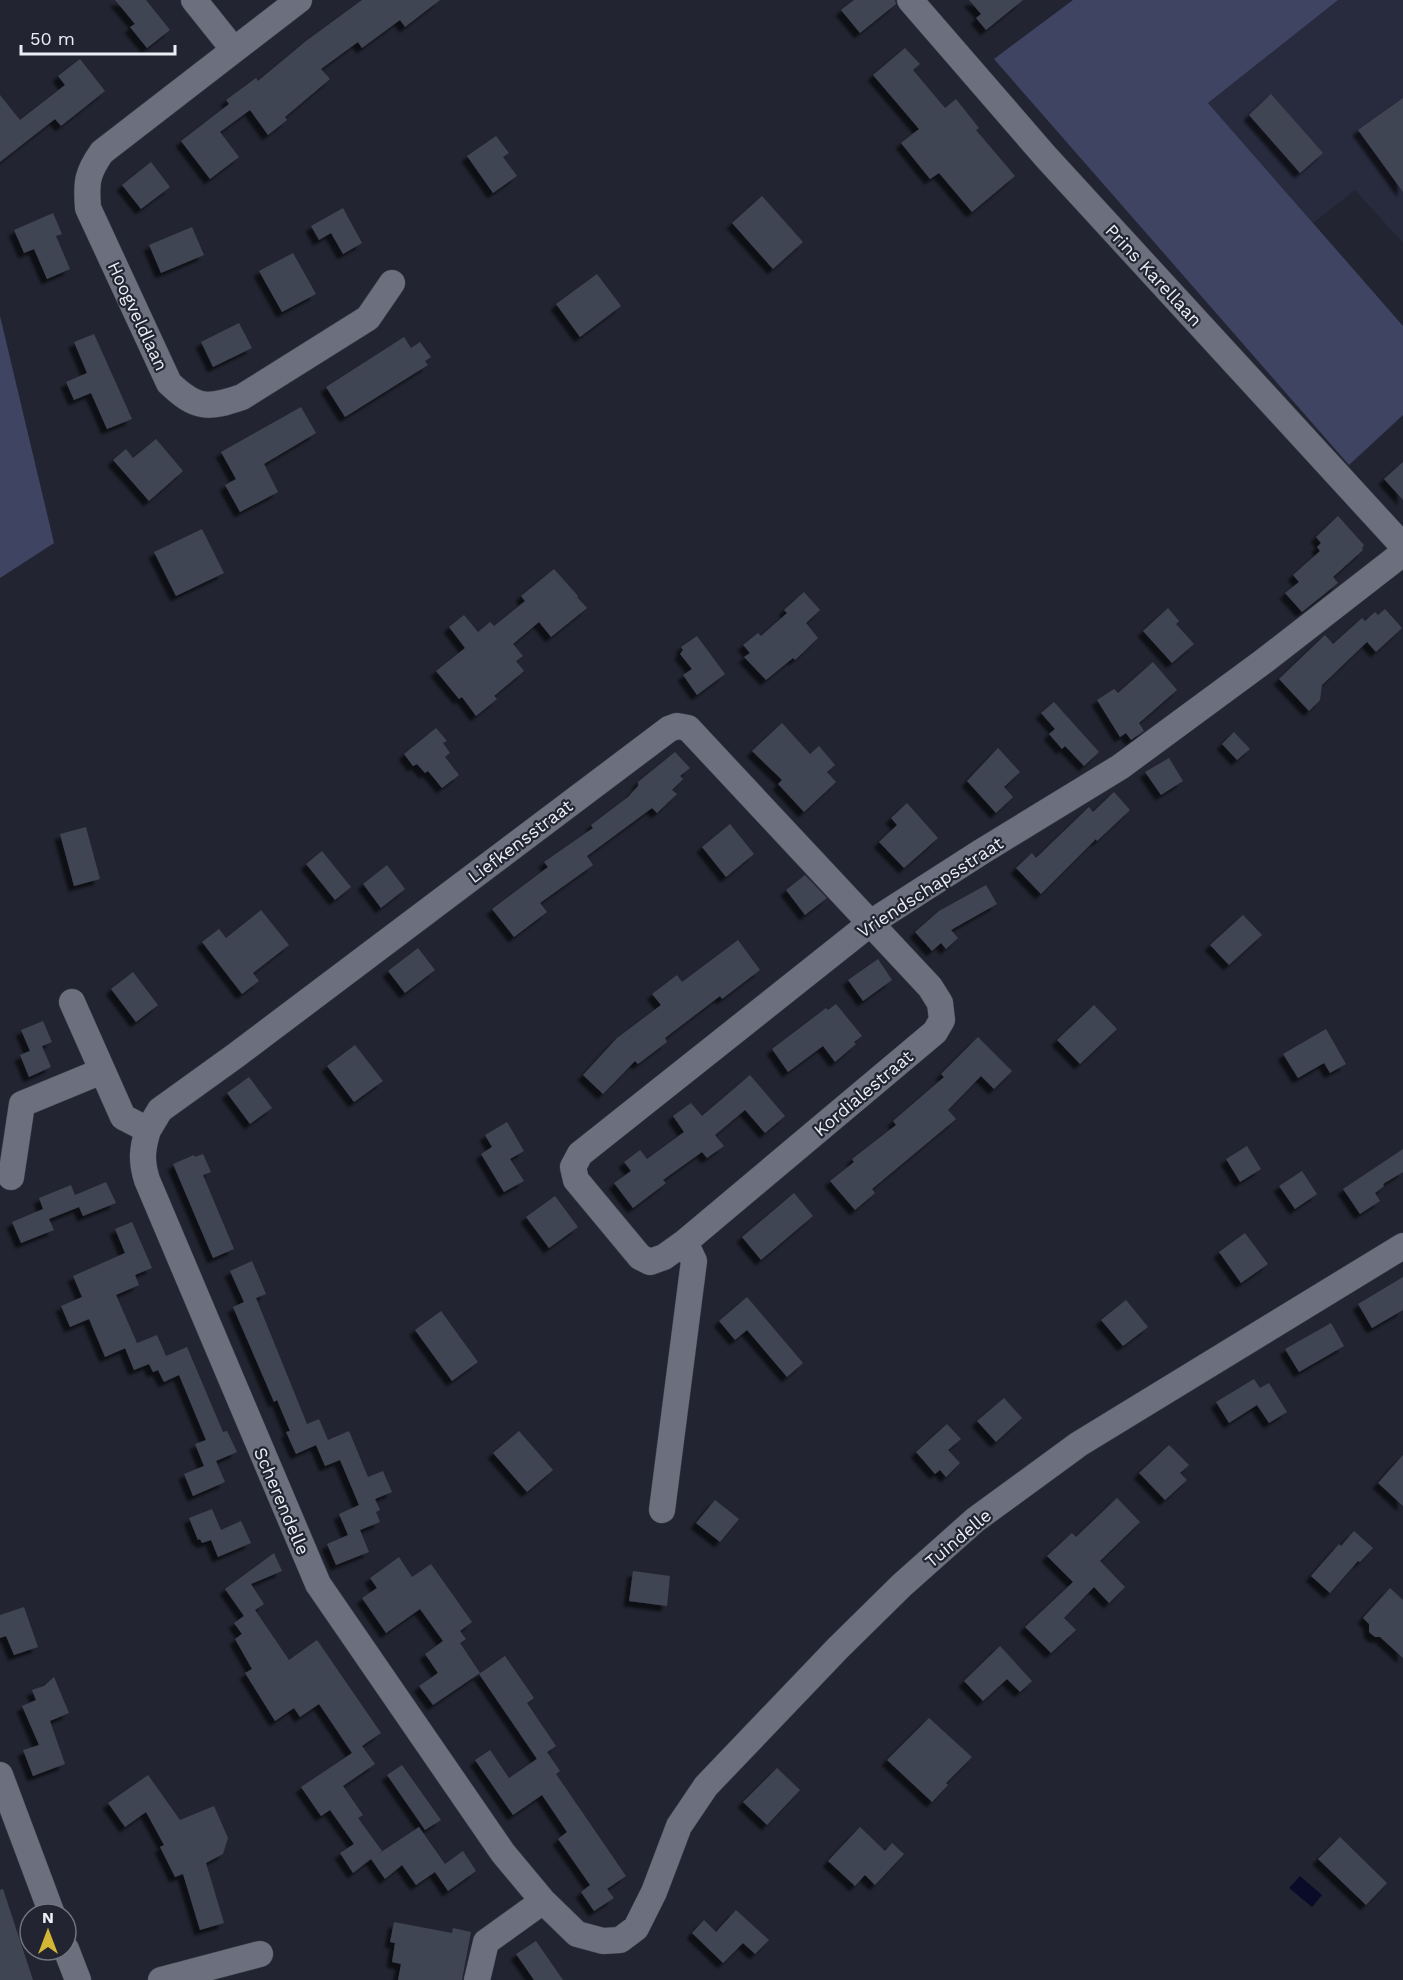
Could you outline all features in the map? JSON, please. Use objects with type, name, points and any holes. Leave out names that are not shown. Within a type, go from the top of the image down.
[{"type":"street","points":[[194,0],[234,50]]},
{"type":"street","name":"Hoogveldlaan","points":[[299,0],[102,152],[91,168],[86,188],[88,208],[169,383],[183,396],[200,404],[219,405],[242,397],[368,318],[392,284]]},
{"type":"street","name":"Prins Karellaan","points":[[910,0],[1046,158],[1403,546]]},
{"type":"street","name":"Vriendschapsstraat","points":[[650,1262],[640,1257],[576,1180],[573,1167],[580,1154],[872,922],[1120,767],[1264,661],[1403,553]]},
{"type":"street","name":"Liefkensstraat","points":[[148,1130],[160,1110],[669,729],[677,726],[688,728],[872,922]]},
{"type":"street","name":"Kordialestraat","points":[[650,1262],[663,1257],[685,1242],[935,1032],[942,1020],[940,1003],[930,987],[872,922]]},
{"type":"street","points":[[72,1002],[123,1117],[148,1130]]},
{"type":"street","points":[[11,1177],[22,1104],[102,1071]]},
{"type":"street","name":"Scherendelle","points":[[148,1130],[142,1149],[142,1163],[147,1180],[318,1584],[503,1853],[543,1901],[577,1934],[603,1941],[620,1940]]},
{"type":"street","points":[[662,1510],[694,1261],[685,1242]]},
{"type":"street","name":"Tuindelle","points":[[620,1940],[636,1928],[654,1892],[679,1826],[706,1786],[838,1648],[902,1585],[975,1520],[1079,1444],[1403,1246]]},
{"type":"street","points":[[0,1774],[48,1902]]},
{"type":"street","points":[[477,1980],[486,1942],[543,1901]]},
{"type":"street","points":[[161,1980],[260,1954]]},
{"type":"street","points":[[71,1962],[78,1980]]},
{"type":"shaded area","points":[[1073,0],[1338,0],[1208,103],[1403,326],[1403,415],[1349,465],[994,59]]},
{"type":"shaded area","points":[[1338,0],[1403,0],[1403,243],[1355,190],[1313,223],[1208,103]]},
{"type":"shaded area","points":[[0,316],[54,543],[0,578]]},
{"type":"shaded area","points":[[1300,1876],[1322,1895],[1312,1907],[1289,1888]]},
{"type":"building","points":[[115,0],[146,0],[170,30],[147,48],[130,27],[135,24]]},
{"type":"building","points":[[362,0],[440,0],[405,27],[400,20],[362,48],[358,42],[321,69],[330,79],[285,117],[287,120],[268,135],[250,110],[220,132],[239,157],[210,179],[181,141],[229,104],[226,100],[256,78],[258,81],[306,41]]},
{"type":"building","points":[[854,0],[895,0],[896,4],[860,33],[841,10]]},
{"type":"building","points":[[969,0],[1023,0],[986,30],[976,18],[981,14]]},
{"type":"building","points":[[905,48],[920,64],[913,70],[945,108],[956,99],[979,128],[976,130],[1015,176],[972,212],[939,173],[930,179],[901,143],[919,129],[873,75]]},
{"type":"building","points":[[80,59],[105,91],[61,126],[55,119],[0,162],[0,95],[20,120],[65,85],[58,76]]},
{"type":"building","points":[[1271,94],[1323,153],[1300,173],[1249,115]]},
{"type":"building","points":[[1403,98],[1403,192],[1358,130]]},
{"type":"building","points":[[496,136],[509,153],[503,157],[517,176],[493,193],[467,156]]},
{"type":"building","points":[[151,162],[170,187],[141,209],[122,185]]},
{"type":"building","points":[[762,196],[803,242],[773,269],[732,223]]},
{"type":"building","points":[[343,208],[362,243],[343,254],[331,233],[319,240],[311,226]]},
{"type":"building","points":[[53,213],[62,234],[56,236],[70,269],[47,279],[34,249],[24,253],[14,230]]},
{"type":"building","points":[[192,227],[204,255],[161,273],[149,245]]},
{"type":"building","points":[[293,253],[316,294],[282,312],[259,271]]},
{"type":"building","points":[[597,274],[621,306],[580,337],[556,304]]},
{"type":"building","points":[[239,323],[252,348],[213,367],[201,342]]},
{"type":"building","points":[[94,334],[132,419],[107,429],[91,393],[74,400],[66,382],[87,373],[74,342]]},
{"type":"building","points":[[404,337],[411,348],[420,342],[431,357],[425,361],[428,365],[345,417],[326,387]]},
{"type":"building","points":[[301,407],[316,433],[264,464],[278,492],[240,512],[225,485],[236,479],[221,452]]},
{"type":"building","points":[[156,439],[183,471],[149,501],[113,460],[126,449],[133,458]]},
{"type":"building","points":[[1403,462],[1403,500],[1384,479]]},
{"type":"building","points":[[1338,516],[1364,545],[1363,550],[1333,577],[1338,583],[1302,612],[1285,593],[1299,582],[1293,575],[1320,551],[1317,547],[1321,543],[1316,537]]},
{"type":"building","points":[[202,529],[224,573],[176,596],[154,552]]},
{"type":"building","points":[[554,569],[587,608],[551,637],[539,622],[513,644],[523,656],[516,661],[524,671],[494,696],[497,699],[476,716],[462,697],[459,699],[436,671],[465,648],[449,627],[464,615],[478,632],[490,622],[494,626],[525,601],[521,596]]},
{"type":"building","points":[[804,592],[820,610],[806,623],[818,638],[795,660],[793,658],[766,680],[744,657],[750,653],[743,645],[758,633],[761,636],[787,613],[784,610]]},
{"type":"building","points":[[1168,608],[1179,621],[1176,624],[1194,644],[1172,663],[1143,631]]},
{"type":"building","points":[[1385,609],[1402,628],[1376,652],[1367,642],[1322,685],[1320,700],[1309,711],[1279,679],[1325,635],[1333,644],[1362,618],[1365,621],[1375,612],[1378,615]]},
{"type":"building","points":[[697,636],[725,674],[697,695],[683,675],[692,669],[680,654],[683,650],[681,647]]},
{"type":"building","points":[[1153,662],[1177,690],[1139,723],[1144,731],[1131,740],[1126,733],[1120,737],[1097,700],[1114,689],[1118,693]]},
{"type":"building","points":[[1054,702],[1099,752],[1084,766],[1065,746],[1062,749],[1049,734],[1055,729],[1041,713]]},
{"type":"building","points":[[782,723],[810,754],[819,746],[835,765],[827,772],[836,782],[804,812],[778,784],[782,780],[752,751]]},
{"type":"building","points":[[436,728],[447,741],[443,743],[450,753],[445,757],[459,775],[442,788],[428,771],[425,773],[417,764],[413,766],[404,754]]},
{"type":"building","points":[[1234,732],[1250,749],[1237,760],[1222,744]]},
{"type":"building","points":[[998,748],[1020,772],[1004,787],[1013,797],[996,813],[967,781]]},
{"type":"building","points":[[675,752],[690,768],[680,776],[683,779],[672,790],[677,794],[657,813],[652,808],[587,856],[593,865],[540,903],[547,912],[514,937],[492,909],[548,867],[544,862],[593,828],[591,825],[628,797],[638,786],[638,782]]},
{"type":"building","points":[[1169,758],[1183,781],[1161,795],[1145,772]]},
{"type":"building","points":[[1114,792],[1130,810],[1097,841],[1096,839],[1041,894],[1016,868],[1032,853],[1036,858],[1089,807],[1093,812]]},
{"type":"building","points":[[907,803],[938,838],[904,868],[879,842],[897,825],[891,818]]},
{"type":"building","points":[[730,824],[754,854],[726,877],[702,847]]},
{"type":"building","points":[[86,827],[100,879],[74,886],[60,834]]},
{"type":"building","points":[[322,851],[351,887],[335,900],[306,864]]},
{"type":"building","points":[[387,865],[405,889],[381,908],[363,884]]},
{"type":"building","points":[[805,875],[827,898],[805,915],[786,890]]},
{"type":"building","points":[[986,885],[997,904],[951,930],[958,938],[946,949],[941,943],[932,951],[915,932],[939,911]]},
{"type":"building","points":[[261,910],[289,945],[253,973],[259,981],[242,994],[202,942],[219,929],[226,938]]},
{"type":"building","points":[[1243,915],[1262,935],[1229,965],[1210,945]]},
{"type":"building","points":[[738,940],[760,970],[722,999],[720,996],[665,1038],[667,1042],[638,1064],[635,1061],[603,1094],[583,1075],[617,1038],[661,1005],[652,994],[677,975],[682,982]]},
{"type":"building","points":[[418,948],[435,970],[405,993],[388,971]]},
{"type":"building","points":[[878,959],[892,980],[863,1001],[848,980]]},
{"type":"building","points":[[133,972],[158,1005],[136,1022],[111,989]]},
{"type":"building","points":[[836,1004],[862,1036],[835,1062],[823,1046],[788,1072],[772,1049],[826,1008],[828,1010]]},
{"type":"building","points":[[1094,1005],[1117,1029],[1080,1064],[1057,1040]]},
{"type":"building","points":[[43,1021],[52,1042],[30,1051],[21,1030]]},
{"type":"building","points":[[1326,1029],[1346,1064],[1330,1073],[1324,1063],[1298,1078],[1283,1054]]},
{"type":"building","points":[[978,1037],[1012,1071],[994,1089],[981,1076],[948,1110],[956,1119],[872,1189],[875,1193],[855,1210],[830,1181],[854,1162],[852,1159],[896,1125],[893,1121],[944,1077],[941,1074]]},
{"type":"building","points":[[355,1045],[383,1081],[354,1102],[327,1066]]},
{"type":"building","points":[[42,1046],[51,1067],[29,1077],[20,1055]]},
{"type":"building","points":[[750,1075],[785,1116],[765,1133],[745,1110],[715,1135],[724,1146],[707,1158],[702,1152],[663,1180],[666,1183],[633,1208],[614,1183],[631,1171],[624,1162],[640,1150],[647,1159],[684,1132],[673,1116],[691,1103],[702,1116]]},
{"type":"building","points":[[249,1077],[272,1108],[250,1124],[227,1093]]},
{"type":"building","points":[[507,1122],[524,1151],[510,1159],[524,1181],[504,1192],[481,1154],[492,1147],[485,1135]]},
{"type":"building","points":[[1247,1146],[1261,1169],[1240,1182],[1226,1159]]},
{"type":"building","points":[[1403,1149],[1403,1172],[1383,1184],[1384,1186],[1375,1193],[1380,1201],[1360,1214],[1343,1189]]},
{"type":"building","points":[[203,1154],[211,1172],[203,1175],[234,1249],[213,1258],[173,1164],[194,1155],[195,1157]]},
{"type":"building","points":[[1302,1171],[1317,1194],[1295,1209],[1279,1186]]},
{"type":"building","points":[[106,1182],[116,1203],[83,1216],[79,1207],[49,1219],[54,1230],[21,1243],[12,1222],[43,1209],[39,1198],[71,1185],[75,1195]]},
{"type":"building","points":[[794,1193],[813,1216],[761,1260],[742,1237]]},
{"type":"building","points":[[555,1196],[578,1227],[549,1248],[526,1217]]},
{"type":"building","points":[[132,1222],[152,1268],[135,1275],[139,1285],[116,1295],[137,1343],[105,1357],[89,1319],[70,1327],[61,1306],[82,1297],[73,1276],[125,1253],[115,1229]]},
{"type":"building","points":[[1245,1233],[1268,1264],[1241,1283],[1219,1252]]},
{"type":"building","points":[[252,1261],[266,1294],[256,1298],[307,1424],[319,1419],[328,1440],[349,1431],[368,1477],[383,1471],[392,1492],[375,1499],[380,1510],[376,1512],[380,1522],[360,1530],[369,1552],[336,1565],[327,1544],[348,1535],[339,1514],[359,1505],[340,1460],[325,1466],[316,1445],[296,1454],[286,1432],[290,1431],[277,1400],[274,1402],[233,1307],[244,1302],[230,1271]]},
{"type":"building","points":[[1403,1277],[1403,1310],[1372,1328],[1358,1304]]},
{"type":"building","points":[[747,1297],[803,1363],[787,1377],[747,1330],[735,1340],[719,1321]]},
{"type":"building","points":[[1126,1300],[1148,1327],[1123,1346],[1101,1320]]},
{"type":"building","points":[[441,1311],[478,1362],[452,1381],[415,1330]]},
{"type":"building","points":[[1331,1323],[1344,1346],[1299,1372],[1285,1349]]},
{"type":"building","points":[[157,1335],[166,1356],[187,1347],[223,1432],[227,1431],[237,1452],[216,1461],[225,1482],[193,1496],[184,1474],[204,1466],[195,1444],[206,1440],[179,1375],[164,1382],[158,1370],[153,1372],[149,1364],[134,1370],[125,1348]]},
{"type":"building","points":[[1254,1379],[1260,1388],[1269,1383],[1287,1412],[1269,1423],[1257,1405],[1229,1423],[1216,1402]]},
{"type":"building","points":[[1004,1398],[1022,1418],[996,1442],[977,1421]]},
{"type":"building","points":[[947,1424],[961,1439],[948,1450],[960,1463],[946,1477],[940,1470],[935,1474],[916,1452]]},
{"type":"building","points":[[519,1431],[553,1470],[527,1492],[493,1453]]},
{"type":"building","points":[[1169,1445],[1189,1465],[1180,1473],[1187,1480],[1165,1500],[1139,1473]]},
{"type":"building","points":[[1403,1455],[1403,1506],[1378,1483]]},
{"type":"building","points":[[1117,1498],[1140,1522],[1100,1561],[1125,1587],[1109,1603],[1094,1587],[1064,1618],[1076,1630],[1051,1653],[1025,1627],[1073,1582],[1047,1556],[1072,1533],[1076,1537]]},
{"type":"building","points":[[715,1500],[739,1519],[720,1542],[696,1523]]},
{"type":"building","points":[[212,1509],[221,1530],[241,1521],[251,1543],[218,1557],[211,1540],[202,1543],[200,1539],[198,1540],[189,1518]]},
{"type":"building","points":[[1354,1531],[1373,1548],[1360,1562],[1358,1561],[1330,1593],[1311,1576],[1339,1544],[1341,1546]]},
{"type":"building","points":[[274,1553],[282,1571],[251,1584],[264,1604],[255,1610],[289,1660],[317,1640],[381,1733],[359,1748],[362,1746],[375,1764],[343,1786],[363,1815],[358,1818],[382,1851],[375,1856],[419,1827],[445,1864],[463,1851],[476,1871],[448,1891],[435,1872],[416,1885],[402,1865],[385,1879],[371,1859],[353,1873],[340,1853],[354,1844],[330,1810],[321,1816],[301,1787],[352,1753],[319,1704],[300,1717],[294,1708],[275,1721],[245,1673],[252,1669],[235,1639],[242,1634],[234,1623],[244,1616],[225,1589]]},
{"type":"building","points":[[399,1557],[412,1577],[431,1564],[472,1622],[460,1631],[466,1639],[460,1643],[480,1673],[433,1705],[419,1686],[438,1673],[425,1654],[443,1641],[420,1609],[386,1633],[362,1598],[377,1588],[370,1578]]},
{"type":"building","points":[[633,1571],[670,1576],[667,1606],[629,1601]]},
{"type":"building","points":[[1390,1588],[1403,1600],[1403,1658],[1380,1637],[1375,1637],[1369,1632],[1369,1624],[1363,1618]]},
{"type":"building","points":[[24,1607],[38,1647],[14,1655],[6,1636],[0,1638],[0,1615]]},
{"type":"building","points":[[1000,1646],[1032,1681],[1020,1692],[1007,1679],[983,1701],[964,1681]]},
{"type":"building","points":[[505,1656],[534,1698],[527,1703],[556,1746],[537,1759],[479,1674]]},
{"type":"building","points":[[54,1677],[69,1713],[50,1721],[65,1764],[33,1776],[23,1750],[39,1745],[22,1706],[36,1700],[32,1690],[44,1686]]},
{"type":"building","points":[[929,1718],[972,1757],[946,1783],[948,1785],[932,1802],[887,1760]]},
{"type":"building","points":[[490,1750],[509,1778],[547,1752],[560,1771],[556,1774],[626,1876],[607,1889],[614,1898],[594,1911],[581,1892],[590,1885],[558,1839],[567,1832],[542,1795],[513,1815],[475,1760]]},
{"type":"building","points":[[402,1765],[441,1820],[425,1830],[387,1775]]},
{"type":"building","points":[[777,1768],[800,1790],[767,1825],[743,1802]]},
{"type":"building","points":[[148,1775],[180,1820],[214,1806],[228,1838],[223,1854],[206,1863],[224,1923],[200,1930],[183,1874],[175,1877],[160,1847],[164,1845],[146,1812],[125,1827],[108,1803]]},
{"type":"building","points":[[860,1827],[885,1851],[892,1843],[904,1854],[875,1885],[865,1875],[855,1886],[828,1861]]},
{"type":"building","points":[[1340,1837],[1387,1883],[1366,1905],[1318,1859]]},
{"type":"building","points":[[3,1889],[18,1934],[18,1962],[27,1962],[33,1980],[0,1980],[0,1890]]},
{"type":"building","points":[[736,1910],[769,1940],[755,1954],[743,1943],[723,1963],[692,1933],[704,1920],[716,1932]]},
{"type":"building","points":[[394,1922],[452,1933],[453,1928],[471,1932],[462,1980],[398,1980],[401,1964],[392,1962],[395,1943],[390,1942]]},
{"type":"building","points":[[536,1941],[563,1980],[534,1980],[516,1954]]}]
